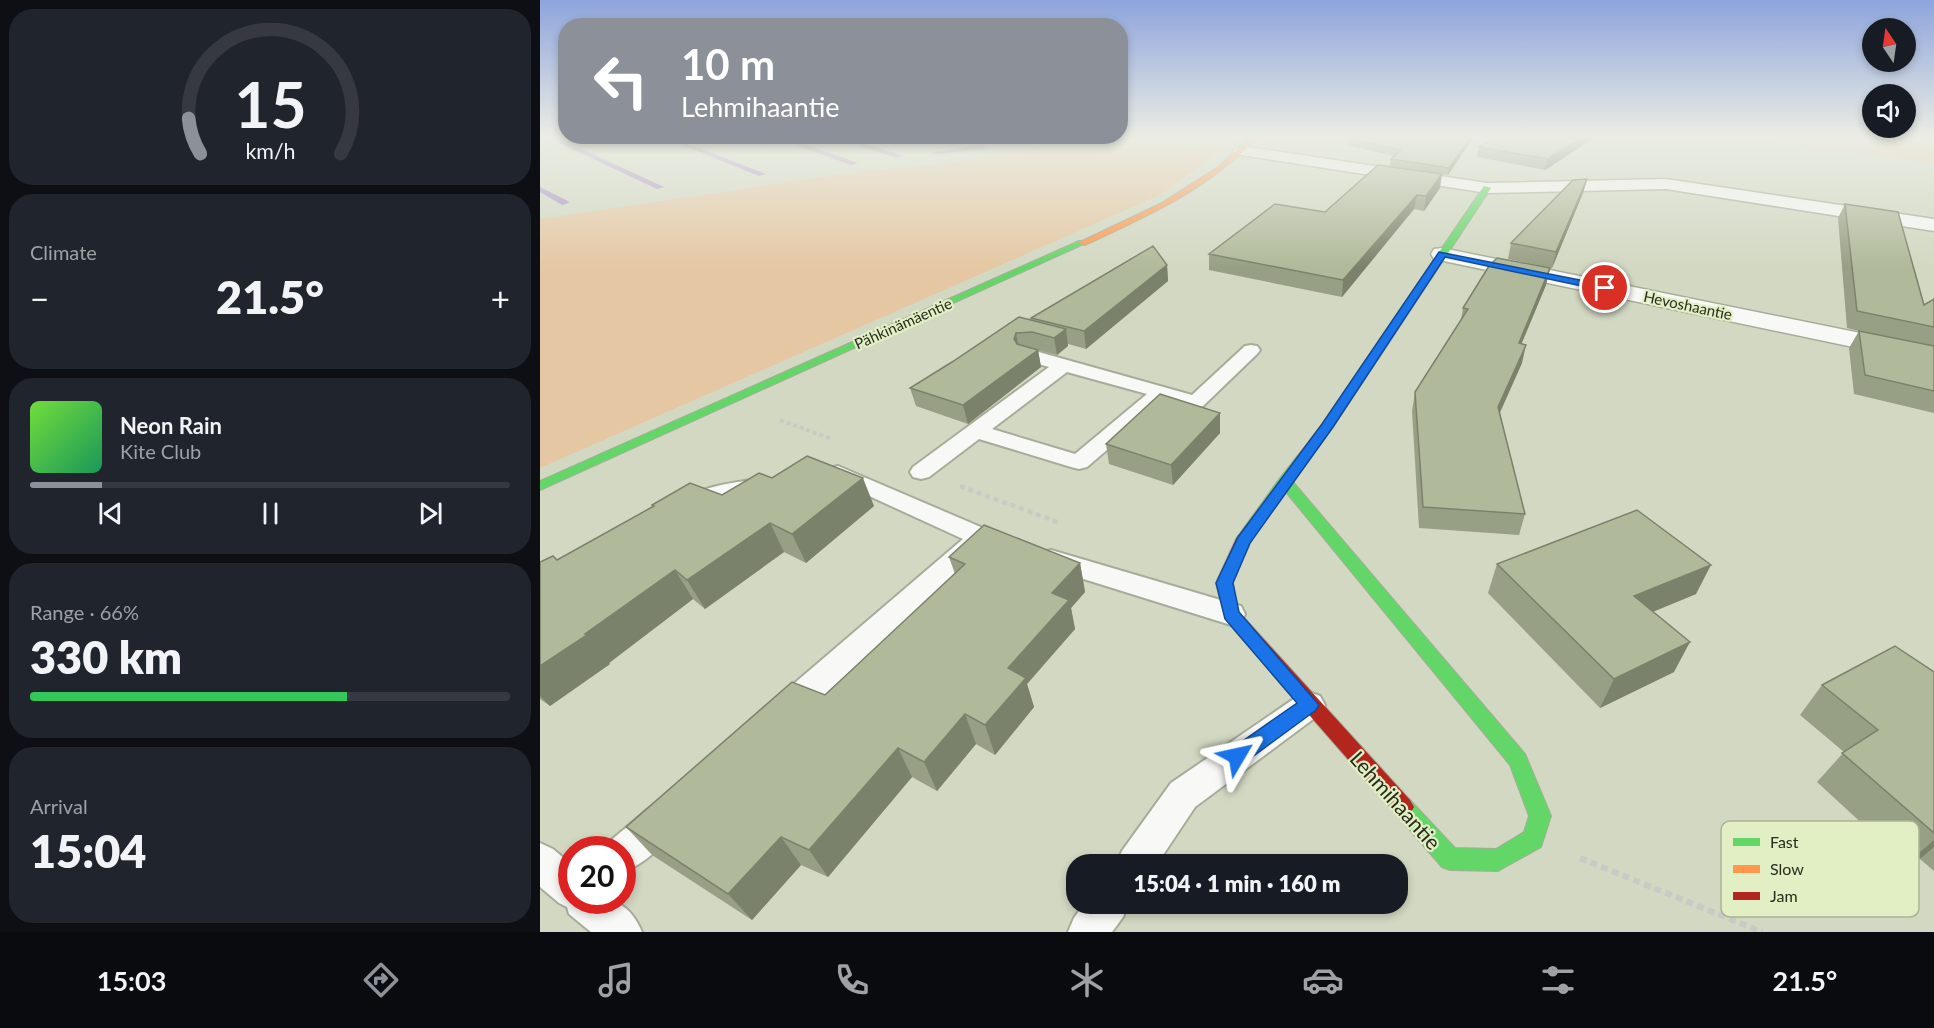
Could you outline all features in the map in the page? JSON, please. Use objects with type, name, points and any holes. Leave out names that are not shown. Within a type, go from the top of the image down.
[{"type":"street","name":"Pähkinämäentie","points":[[540,486],[1163,206],[1198,181]]},
{"type":"street","points":[[1444,181],[1487,188],[1516,189],[1622,182],[1666,184],[1934,225]]},
{"type":"street","name":"Lehmihaantie","points":[[1487,188],[1327,427],[1243,541],[1224,583],[1231,614],[1309,705],[1450,860],[1498,860],[1533,839]]},
{"type":"street","name":"Hevoshaantie","points":[[1442,254],[1934,356]]},
{"type":"street","points":[[1285,481],[1518,759],[1540,816],[1533,839]]},
{"type":"lane","points":[[1028,355],[1196,402],[1251,350]]},
{"type":"lane","points":[[921,472],[1064,365]]},
{"type":"lane","points":[[975,431],[1079,462],[1162,392]]},
{"type":"lane","points":[[811,475],[833,471],[981,537],[1231,614]]},
{"type":"lane","points":[[672,517],[712,495],[778,482]]},
{"type":"lane","points":[[766,728],[981,537]]},
{"type":"lane","points":[[1143,854],[1183,795],[1309,705]]},
{"type":"lane","points":[[636,843],[685,799]]},
{"type":"lane","points":[[540,862],[558,878]]},
{"type":"lane","points":[[601,914],[622,932]]},
{"type":"lane","points":[[1089,932],[1101,914]]},
{"type":"path","points":[[779,420],[834,440]]},
{"type":"path","points":[[921,472],[1067,525]]},
{"type":"path","points":[[1533,839],[1721,915]]},
{"type":"path","points":[[1725,917],[1762,932]]},
{"type":"shaded area","points":[[793,181],[1179,181],[1160,195],[540,468],[540,219]]},
{"type":"building","points":[[1359,181],[1437,181],[1426,196],[1417,195],[1343,280],[1209,254],[1275,204],[1325,212]]},
{"type":"building","points":[[1572,181],[1586,181],[1556,252],[1511,243]]},
{"type":"building","points":[[1845,204],[1898,212],[1924,305],[1934,299],[1934,327],[1857,311]]},
{"type":"building","points":[[1153,246],[1167,265],[1084,331],[1031,318]]},
{"type":"building","points":[[1497,258],[1550,268],[1519,343],[1526,345],[1498,407],[1525,514],[1423,507],[1415,392],[1468,309],[1463,308],[1489,266]]},
{"type":"building","points":[[1019,317],[1066,329],[1054,338],[1032,332],[1016,333],[1014,339],[1017,344],[1038,350],[963,405],[910,388],[952,362]]},
{"type":"building","points":[[1859,331],[1934,346],[1934,391],[1865,375]]},
{"type":"building","points":[[1160,394],[1220,413],[1171,465],[1106,444]]},
{"type":"building","points":[[807,456],[863,478],[792,534],[770,523],[687,580],[675,570],[585,634],[587,635],[540,666],[540,562],[553,556],[557,560],[654,506],[652,505],[690,483],[722,495],[759,473],[772,478]]},
{"type":"building","points":[[1637,510],[1711,565],[1634,596],[1690,642],[1614,679],[1497,564]]},
{"type":"building","points":[[984,525],[1080,563],[1052,593],[1069,600],[1008,668],[1026,678],[985,725],[965,714],[924,762],[898,748],[809,850],[781,837],[728,894],[626,827],[792,682],[825,695],[965,564],[949,557]]},
{"type":"building","points":[[1895,646],[1934,672],[1934,833],[1842,753],[1878,730],[1822,685]]},
{"type":"waterway","points":[[648,181],[660,187]]},
{"type":"waterway","points":[[540,189],[565,203]]},
{"type":"traffic: fast","points":[[1244,539],[1327,427],[1487,188]]},
{"type":"traffic: fast","points":[[540,486],[1082,243]]},
{"type":"traffic: fast","points":[[1285,481],[1518,760],[1540,816],[1533,839],[1498,860],[1450,859],[1403,807]]},
{"type":"traffic: slow","points":[[1082,243],[1163,206],[1200,181]]},
{"type":"traffic: jam","points":[[1244,539],[1224,583],[1231,614],[1403,807]]},
{"type":"route","points":[[1237,756],[1309,705],[1231,614],[1224,583],[1243,541],[1327,427],[1442,254],[1605,288]]}]
